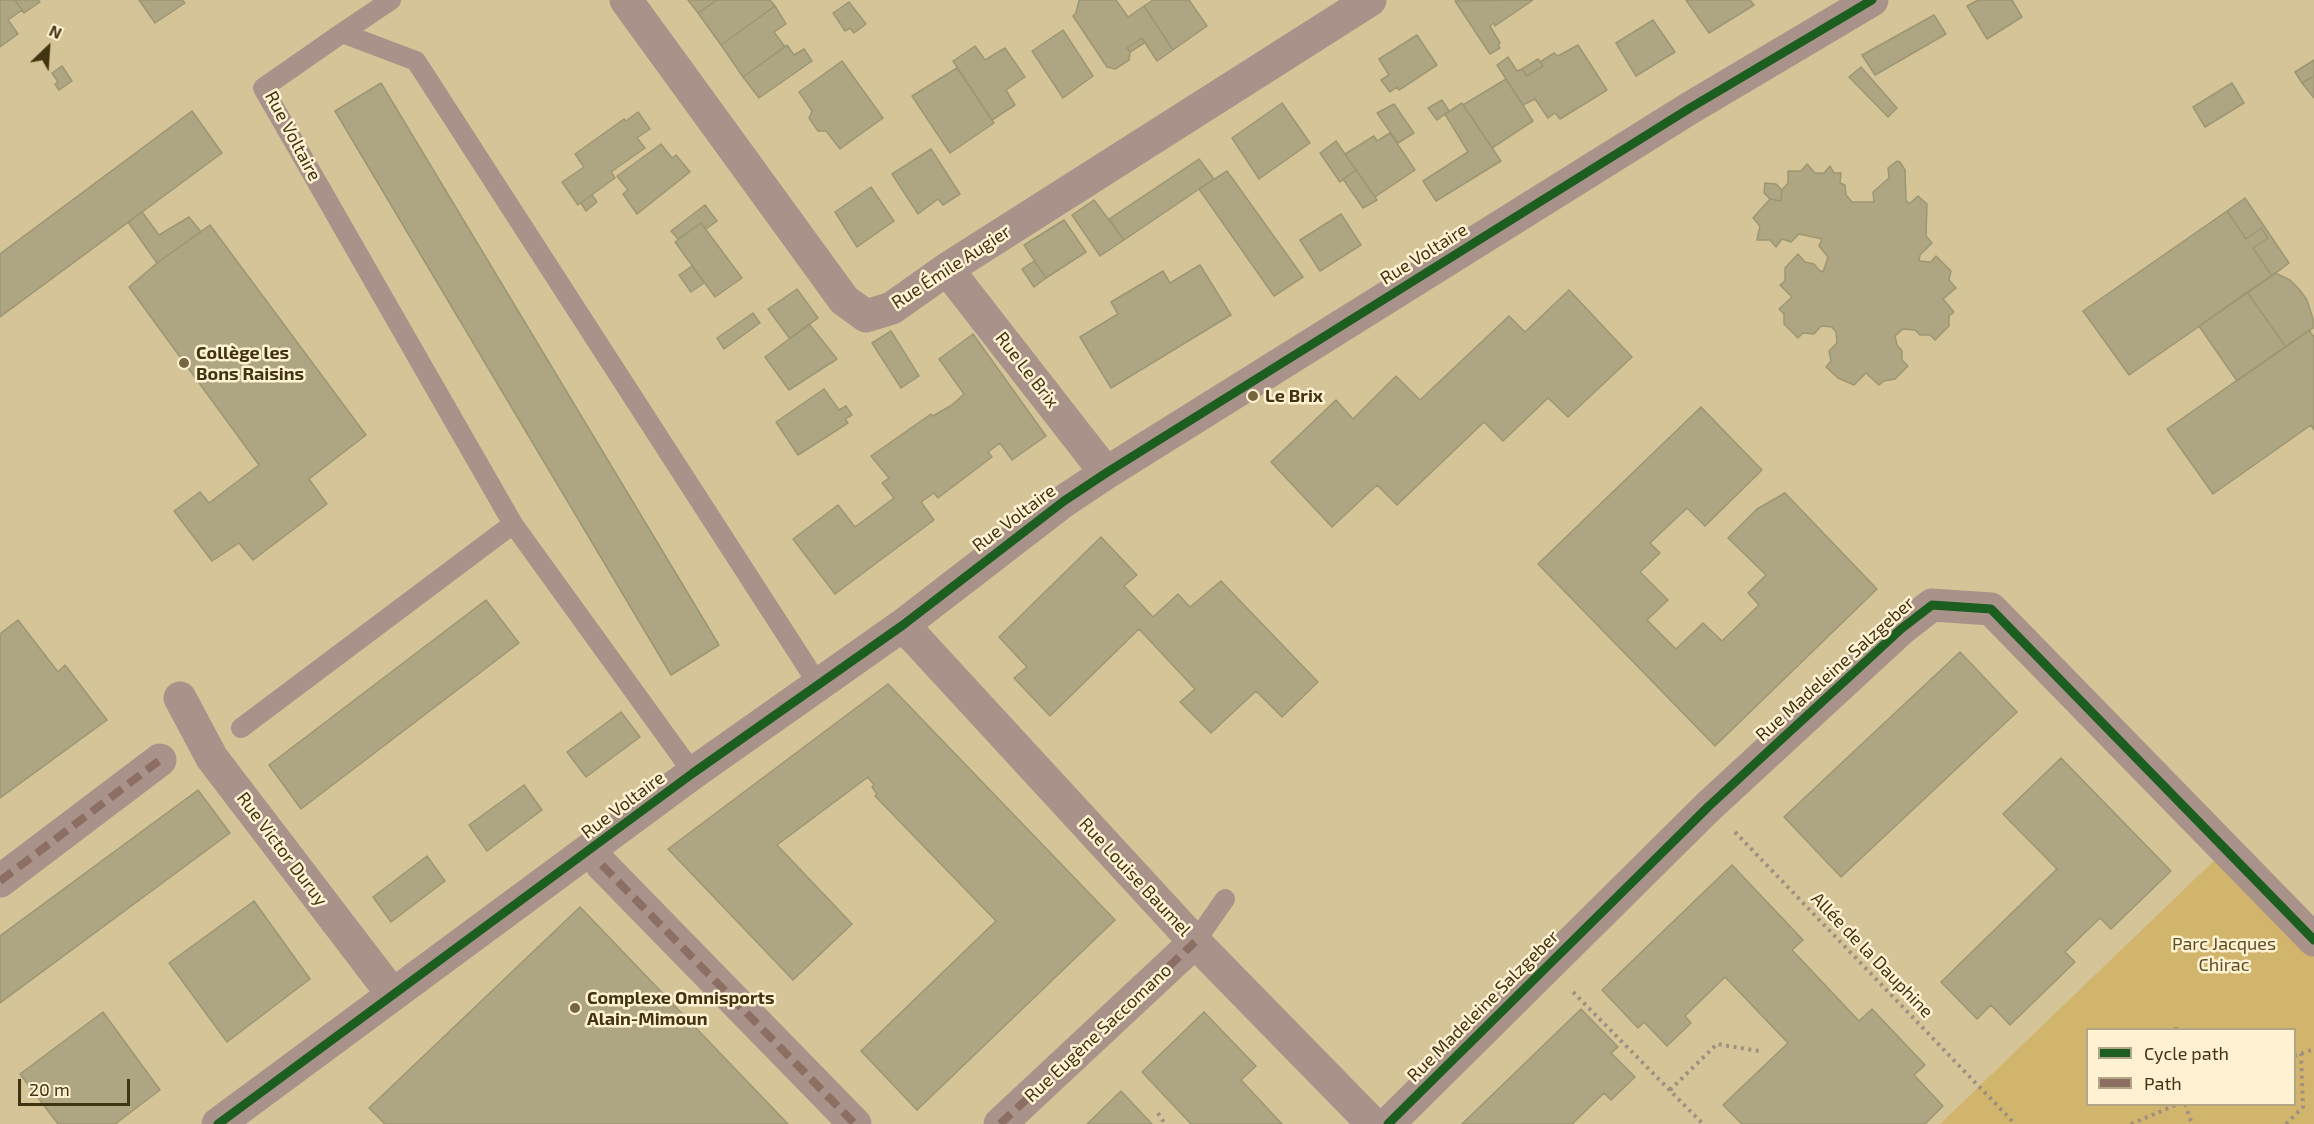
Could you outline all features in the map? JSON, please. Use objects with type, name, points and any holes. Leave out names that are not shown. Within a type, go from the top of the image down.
[{"type":"street","name":"Rue Émile Augier","points":[[626,0],[843,300],[866,316],[892,308],[947,269],[1370,0]]},
{"type":"street","name":"Rue Voltaire","points":[[218,1124],[693,773],[903,625],[1064,501],[1690,108],[1872,0]]},
{"type":"street","name":"Rue Le Brix","points":[[947,269],[1106,473]]},
{"type":"street","name":"Rue Madeleine Salzgeber","points":[[1388,1124],[1709,806],[1901,630],[1932,605],[1991,609],[2314,940]]},
{"type":"street","name":"Rue Louise Baumel","points":[[903,625],[1195,942],[1373,1124]]},
{"type":"street","name":"Rue Victor Duruy","points":[[180,698],[212,758],[393,995]]},
{"type":"street","points":[[0,881],[160,760]]},
{"type":"street","points":[[602,865],[855,1124]]},
{"type":"street","name":"Rue Eugène Saccomano","points":[[1000,1124],[1195,942]]},
{"type":"lane","points":[[342,33],[391,0]]},
{"type":"lane","points":[[342,33],[416,62],[818,684]]},
{"type":"lane","name":"Rue Voltaire","points":[[342,33],[263,88],[513,524],[693,773]]},
{"type":"lane","points":[[241,728],[513,524]]},
{"type":"lane","points":[[1195,942],[1225,899]]},
{"type":"path","points":[[1579,999],[1703,1124]]},
{"type":"path","points":[[1670,1090],[1717,1044],[1759,1051]]},
{"type":"path","points":[[2296,1056],[2314,1049]]},
{"type":"path","points":[[2286,1124],[2303,1107],[2301,1054]]},
{"type":"path","points":[[2131,1124],[2173,1106]]},
{"type":"path","points":[[2186,1106],[2192,1124]]},
{"type":"path","points":[[1158,1113],[1165,1124]]},
{"type":"green space","name":"Parc Jacques Chirac","points":[[2225,850],[2314,940],[2314,1124],[1940,1124]]},
{"type":"building","points":[[0,0],[15,0],[22,10],[8,20],[18,34],[0,47]]},
{"type":"building","points":[[15,0],[38,0],[40,2],[24,13]]},
{"type":"building","points":[[139,0],[182,0],[185,3],[155,23]]},
{"type":"building","points":[[688,0],[717,0],[698,13]]},
{"type":"building","points":[[717,0],[770,0],[775,6],[721,45],[698,13]]},
{"type":"building","points":[[1079,0],[1116,0],[1128,17],[1144,6],[1173,50],[1157,61],[1142,38],[1127,48],[1130,52],[1129,60],[1115,69],[1107,67],[1073,16]]},
{"type":"building","points":[[1153,0],[1189,0],[1207,26],[1173,50],[1144,6]]},
{"type":"building","points":[[1533,0],[1495,26],[1494,23],[1490,26],[1500,43],[1498,45],[1500,48],[1490,54],[1455,1]]},
{"type":"building","points":[[1686,0],[1750,0],[1754,5],[1709,33]]},
{"type":"building","points":[[1978,0],[2012,0],[2022,17],[1987,39],[1967,6]]},
{"type":"building","points":[[849,2],[866,24],[854,33],[850,28],[845,31],[833,13]]},
{"type":"building","points":[[775,6],[786,24],[774,32],[785,47],[743,77],[721,45]]},
{"type":"building","points":[[1934,15],[1946,34],[1875,75],[1862,55]]},
{"type":"building","points":[[1653,20],[1675,52],[1636,76],[1616,43]]},
{"type":"building","points":[[1063,30],[1093,76],[1063,98],[1032,51]]},
{"type":"building","points":[[1417,35],[1437,65],[1399,90],[1397,87],[1390,92],[1381,80],[1389,75],[1379,59]]},
{"type":"building","points":[[1142,38],[1144,43],[1130,52],[1127,48]]},
{"type":"building","points":[[787,45],[794,55],[804,49],[812,61],[759,98],[743,77]]},
{"type":"building","points":[[1578,45],[1607,90],[1560,119],[1555,113],[1548,118],[1535,99],[1523,105],[1497,65],[1508,57],[1517,71],[1522,69],[1527,76],[1543,66],[1540,62],[1554,53],[1558,56]]},
{"type":"building","points":[[975,46],[985,60],[1005,48],[1025,77],[1006,90],[1015,105],[992,120],[953,61]]},
{"type":"building","points":[[1538,59],[1543,66],[1527,76],[1522,69]]},
{"type":"building","points":[[2314,60],[2314,76],[2302,83],[2295,72]]},
{"type":"building","points":[[842,61],[883,118],[840,149],[826,131],[818,131],[809,118],[812,111],[799,92]]},
{"type":"building","points":[[62,66],[72,81],[59,90],[55,84],[58,82],[52,73]]},
{"type":"building","points":[[1861,67],[1897,108],[1888,117],[1849,77]]},
{"type":"building","points":[[957,68],[994,123],[950,153],[912,96]]},
{"type":"building","points":[[2314,76],[2314,98],[2302,83]]},
{"type":"building","points":[[1506,79],[1533,121],[1492,148],[1463,105]]},
{"type":"building","points":[[381,83],[719,645],[671,675],[335,111]]},
{"type":"building","points":[[2232,83],[2244,103],[2205,127],[2193,107]]},
{"type":"building","points":[[1442,100],[1449,111],[1437,120],[1428,108]]},
{"type":"building","points":[[1282,103],[1310,143],[1259,179],[1232,138]]},
{"type":"building","points":[[1462,103],[1501,161],[1436,201],[1423,181],[1468,152],[1445,114]]},
{"type":"building","points":[[1394,104],[1414,133],[1398,143],[1377,113]]},
{"type":"building","points":[[192,111],[222,153],[0,317],[0,254]]},
{"type":"building","points":[[638,112],[650,129],[637,138],[645,148],[611,172],[615,178],[578,205],[562,182],[584,167],[575,154],[624,119],[626,121]]},
{"type":"building","points":[[1390,133],[1415,170],[1375,197],[1345,154],[1374,136],[1377,141]]},
{"type":"building","points":[[1336,141],[1356,170],[1340,182],[1320,153]]},
{"type":"building","points":[[661,144],[672,158],[676,155],[690,172],[637,214],[623,194],[628,190],[617,176]]},
{"type":"building","points":[[931,149],[960,194],[943,205],[938,199],[918,214],[892,174]]},
{"type":"building","points":[[1199,159],[1214,179],[1124,240],[1109,219]]},
{"type":"building","points":[[1897,161],[1905,170],[1906,200],[1909,204],[1918,196],[1927,204],[1926,236],[1932,243],[1920,255],[1919,261],[1931,262],[1936,256],[1951,271],[1949,280],[1956,288],[1943,299],[1954,312],[1949,316],[1949,326],[1935,340],[1930,335],[1920,335],[1915,330],[1903,329],[1895,336],[1897,345],[1902,351],[1902,360],[1908,366],[1895,379],[1884,381],[1879,385],[1866,373],[1854,385],[1838,378],[1826,367],[1831,361],[1829,351],[1837,343],[1836,332],[1832,327],[1821,326],[1814,334],[1803,333],[1798,338],[1784,324],[1784,314],[1779,309],[1792,297],[1780,285],[1785,281],[1785,268],[1798,254],[1805,262],[1814,264],[1823,272],[1828,257],[1819,246],[1822,239],[1799,234],[1791,242],[1782,239],[1776,247],[1770,240],[1757,240],[1760,226],[1753,218],[1770,199],[1781,201],[1782,190],[1788,183],[1788,171],[1801,171],[1807,164],[1815,173],[1824,173],[1830,166],[1834,173],[1841,173],[1840,183],[1845,185],[1846,195],[1852,202],[1874,202],[1873,192],[1889,178],[1888,168]]},
{"type":"building","points":[[1356,170],[1377,200],[1363,208],[1343,179]]},
{"type":"building","points":[[1227,171],[1303,277],[1274,296],[1199,189]]},
{"type":"building","points":[[1765,183],[1776,184],[1782,190],[1781,201],[1770,199],[1764,193]]},
{"type":"building","points":[[871,187],[894,221],[857,247],[835,212]]},
{"type":"building","points":[[592,195],[597,202],[586,211],[581,203]]},
{"type":"building","points":[[2245,198],[2289,263],[2272,276],[2253,248],[2268,238],[2261,228],[2246,239],[2227,211]]},
{"type":"building","points":[[1094,200],[1124,240],[1100,256],[1072,215]]},
{"type":"building","points":[[705,205],[717,221],[706,229],[701,223],[678,239],[671,231]]},
{"type":"building","points":[[2227,211],[2246,239],[2261,228],[2268,238],[2253,248],[2272,276],[2129,375],[2083,311]]},
{"type":"building","points":[[142,212],[159,235],[189,217],[201,232],[157,263],[128,222]]},
{"type":"building","points":[[1341,214],[1361,245],[1320,271],[1300,240]]},
{"type":"building","points":[[1064,220],[1086,252],[1046,278],[1024,245]]},
{"type":"building","points":[[701,223],[742,278],[715,297],[675,242]]},
{"type":"building","points":[[210,225],[366,435],[309,479],[327,504],[253,560],[239,543],[212,561],[174,511],[200,492],[209,503],[259,465],[129,287],[157,263]]},
{"type":"building","points":[[1034,261],[1046,278],[1034,287],[1022,269]]},
{"type":"building","points":[[1200,265],[1231,315],[1111,388],[1080,337],[1118,314],[1111,302],[1163,271],[1170,283]]},
{"type":"building","points":[[692,266],[704,283],[691,292],[679,275]]},
{"type":"building","points":[[2275,273],[2290,280],[2299,289],[2307,300],[2313,319],[2313,328],[2286,347],[2247,292]]},
{"type":"building","points":[[797,289],[818,318],[790,339],[768,309]]},
{"type":"building","points":[[1569,290],[1632,357],[1568,417],[1548,398],[1503,441],[1484,422],[1397,505],[1377,485],[1332,527],[1271,462],[1336,400],[1353,419],[1396,376],[1420,400],[1509,316],[1525,332]]},
{"type":"building","points":[[2247,292],[2286,347],[2237,381],[2199,326]]},
{"type":"building","points":[[753,313],[760,323],[724,349],[717,338]]},
{"type":"building","points":[[809,324],[837,359],[789,390],[765,357]]},
{"type":"building","points":[[2309,330],[2314,337],[2314,430],[2311,425],[2213,494],[2167,429]]},
{"type":"building","points":[[891,331],[919,376],[901,388],[872,343]]},
{"type":"building","points":[[973,334],[1046,436],[1012,460],[1000,443],[988,452],[992,457],[938,498],[934,493],[921,502],[934,520],[835,594],[793,539],[838,505],[855,527],[894,498],[882,483],[889,478],[871,456],[931,414],[933,416],[952,405],[964,394],[939,359]]},
{"type":"building","points":[[824,389],[839,410],[846,406],[852,415],[845,419],[848,423],[798,455],[776,422]]},
{"type":"building","points":[[1701,407],[1762,470],[1705,526],[1687,508],[1650,543],[1660,553],[1640,572],[1668,600],[1647,620],[1676,649],[1703,623],[1722,641],[1759,605],[1748,593],[1766,575],[1728,538],[1757,509],[1785,493],[1877,589],[1715,746],[1538,564]]},
{"type":"building","points":[[1101,537],[1137,575],[1124,586],[1153,617],[1178,594],[1190,607],[1221,581],[1318,682],[1282,717],[1256,691],[1211,733],[1180,702],[1195,689],[1139,629],[1050,716],[1014,678],[1027,667],[999,637]]},
{"type":"building","points":[[486,600],[519,643],[301,809],[269,765]]},
{"type":"building","points":[[18,620],[58,672],[65,665],[107,720],[0,798],[0,634]]},
{"type":"building","points":[[1960,652],[2017,712],[1841,877],[1784,817]]},
{"type":"building","points":[[888,684],[1115,920],[917,1110],[861,1051],[996,921],[875,796],[877,794],[872,787],[874,785],[868,777],[777,845],[852,924],[793,980],[668,849]]},
{"type":"building","points":[[621,712],[640,737],[586,777],[567,752]]},
{"type":"building","points":[[2061,758],[2171,871],[2111,929],[2100,918],[2065,952],[2075,962],[2010,1025],[1991,1005],[1977,1019],[1941,982],[2057,869],[2003,814]]},
{"type":"building","points":[[524,785],[542,810],[487,851],[469,825]]},
{"type":"building","points":[[198,790],[230,833],[0,1003],[0,936]]},
{"type":"building","points":[[427,856],[445,881],[391,922],[373,897]]},
{"type":"building","points":[[1732,865],[1803,940],[1792,950],[1859,1021],[1872,1009],[1925,1065],[1914,1075],[1943,1106],[1925,1124],[1742,1124],[1723,1105],[1788,1043],[1725,977],[1685,1016],[1691,1023],[1667,1046],[1644,1022],[1638,1028],[1602,990]]},
{"type":"building","points":[[254,901],[310,979],[227,1042],[169,963]]},
{"type":"building","name":"Complexe Omnisports Alain-Mimoun","points":[[580,907],[788,1124],[385,1124],[369,1108]]},
{"type":"building","points":[[1581,1009],[1618,1047],[1611,1053],[1635,1077],[1611,1100],[1604,1093],[1572,1124],[1462,1124]]},
{"type":"building","points":[[103,1012],[160,1090],[115,1124],[58,1124],[20,1074]]},
{"type":"building","points":[[1204,1012],[1256,1066],[1241,1080],[1282,1124],[1191,1124],[1142,1072]]},
{"type":"building","points":[[1121,1091],[1152,1124],[1087,1124]]},
{"type":"marked path","points":[[0,881],[160,760]]},
{"type":"marked path","points":[[602,865],[855,1124]]},
{"type":"marked path","points":[[1000,1124],[1195,942]]},
{"type":"cycle path","points":[[218,1124],[693,773],[903,625],[1064,501],[1690,108],[1872,0]]},
{"type":"cycle path","points":[[1388,1124],[1709,806],[1901,629],[1932,605],[1991,609],[2314,940]]},
{"type":"place","name":"Collège les Bons Raisins","points":[[184,363]]},
{"type":"place","name":"Le Brix","points":[[1253,396]]},
{"type":"place","name":"Complexe Omnisports Alain-Mimoun","points":[[575,1008]]}]
